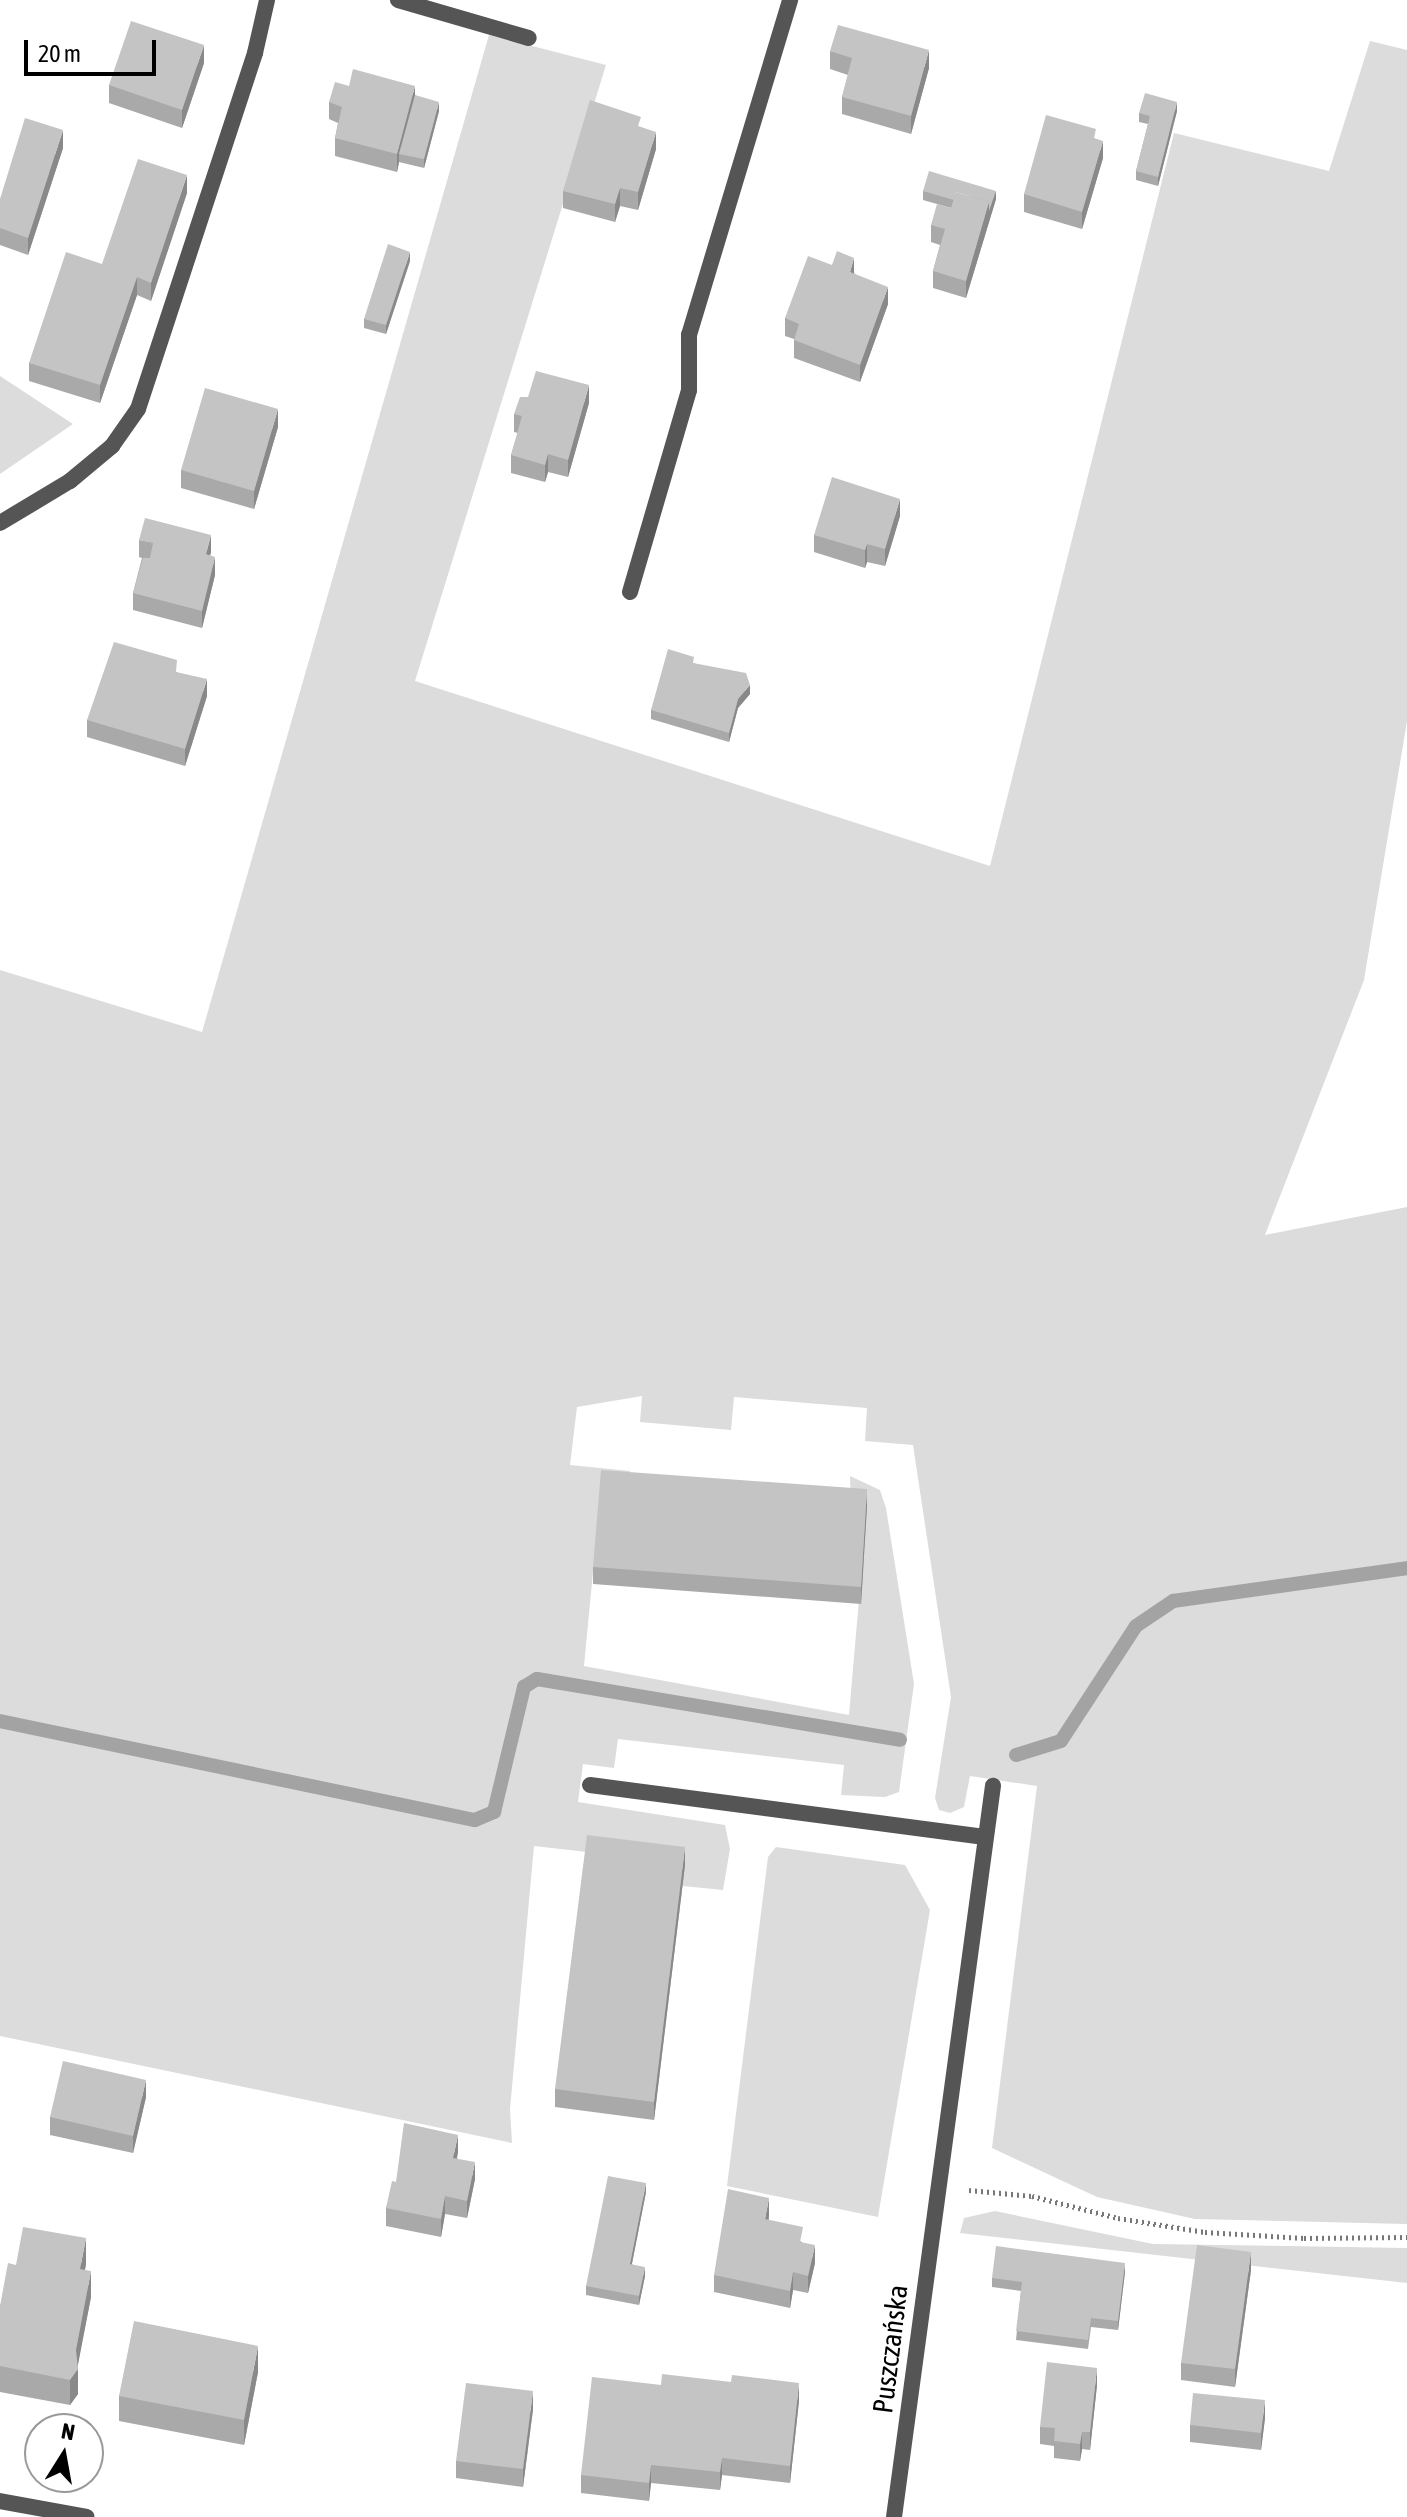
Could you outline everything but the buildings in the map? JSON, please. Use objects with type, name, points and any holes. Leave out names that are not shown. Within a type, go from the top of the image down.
[{"type":"street","points":[[0,523],[102,455],[138,409],[255,53],[267,0]]},
{"type":"street","points":[[398,0],[529,38]]},
{"type":"street","points":[[630,592],[689,390],[689,335],[790,0]]},
{"type":"street","points":[[590,1785],[985,1837]]},
{"type":"street","name":"Puszczańska","points":[[894,2517],[993,1786]]},
{"type":"street","points":[[0,2501],[87,2517]]},
{"type":"path","points":[[937,2187],[1032,2196],[1118,2218],[1205,2232],[1304,2238],[1407,2237]]},
{"type":"shaded area","points":[[489,35],[606,65],[415,681],[990,866],[1174,133],[1329,171],[1370,41],[1407,50],[1407,721],[1364,980],[1265,1235],[1407,1207],[1407,2224],[1195,2219],[1097,2197],[992,2148],[1037,1786],[970,1776],[964,1807],[950,1813],[939,1810],[935,1798],[951,1697],[913,1445],[865,1441],[867,1408],[734,1397],[731,1430],[640,1422],[642,1396],[577,1407],[570,1465],[630,1471],[630,1489],[601,1488],[584,1666],[849,1715],[867,1507],[851,1505],[850,1476],[880,1490],[886,1508],[914,1684],[899,1792],[885,1797],[841,1795],[844,1765],[618,1739],[614,1768],[583,1764],[578,1802],[725,1825],[730,1849],[723,1890],[683,1886],[587,1852],[534,1846],[510,2109],[512,2143],[0,2036],[0,970],[202,1032]]},
{"type":"shaded area","points":[[0,376],[73,424],[0,474]]},
{"type":"shaded area","points":[[776,1847],[905,1865],[930,1910],[878,2217],[727,2186],[768,1857]]},
{"type":"shaded area","points":[[995,2211],[1153,2244],[1407,2248],[1407,2283],[960,2233],[964,2218]]},
{"type":"waterway","points":[[1016,1755],[1061,1741],[1136,1626],[1173,1601],[1407,1568]]},
{"type":"waterway","points":[[0,1721],[475,1820],[494,1812],[524,1687],[537,1679],[900,1740]]}]
